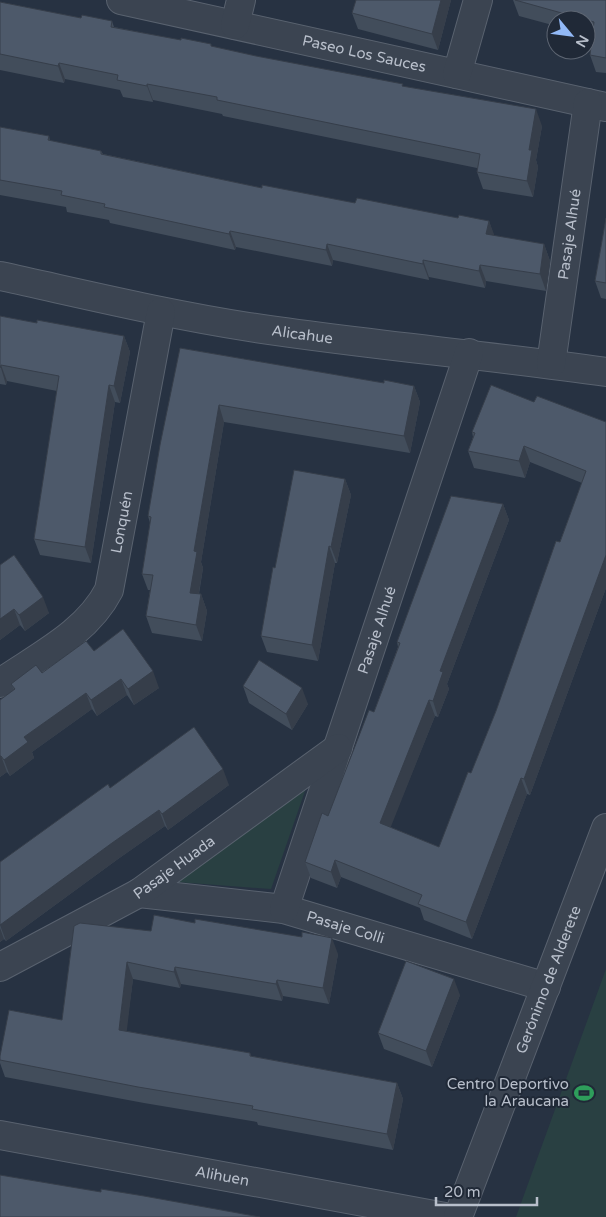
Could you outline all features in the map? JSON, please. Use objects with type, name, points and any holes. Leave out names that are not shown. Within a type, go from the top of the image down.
[{"type":"street","name":"Paseo Los Sauces","points":[[121,0],[238,13],[457,74],[597,105]]},
{"type":"street","points":[[457,74],[478,0]]},
{"type":"street","name":"Pasaje Alhué","points":[[551,364],[597,105]]},
{"type":"street","name":"Alicahue","points":[[0,276],[161,312],[250,327],[469,353],[606,372]]},
{"type":"street","name":"Lonquén","points":[[0,682],[89,620],[101,605],[109,590],[161,312]]},
{"type":"street","name":"Pasaje Alhué","points":[[284,909],[469,353]]},
{"type":"street","name":"Pasaje Huada","points":[[0,967],[139,893],[338,748]]},
{"type":"street","name":"Gerónimo de Alderete","points":[[458,1217],[606,828]]},
{"type":"street","name":"Pasaje Colli","points":[[139,893],[284,909],[546,987]]},
{"type":"street","name":"Alihuen","points":[[0,1135],[445,1217]]},
{"type":"green space","points":[[306,788],[271,889],[177,882]]},
{"type":"green space","name":"Centro Deportivo la Araucana","points":[[606,969],[606,1217],[516,1217]]},
{"type":"building","points":[[356,0],[441,0],[432,34],[352,13]]},
{"type":"building","points":[[515,0],[606,0],[606,58],[596,56],[596,10],[551,10]]},
{"type":"building","points":[[0,2],[81,18],[82,15],[112,21],[111,27],[211,44],[211,46],[256,56],[403,84],[402,86],[536,109],[529,150],[532,150],[527,181],[477,172],[480,154],[217,100],[217,97],[117,80],[118,75],[59,63],[58,66],[0,54]]},
{"type":"building","points":[[0,127],[49,136],[48,140],[101,151],[101,154],[262,188],[262,185],[355,203],[357,198],[458,218],[459,215],[489,221],[486,234],[544,244],[540,274],[480,265],[479,271],[423,260],[423,264],[327,244],[326,250],[230,231],[229,234],[104,207],[105,204],[61,195],[62,191],[0,180]]},
{"type":"building","points":[[606,218],[606,283],[595,281]]},
{"type":"building","points":[[0,316],[37,323],[37,320],[124,336],[114,386],[109,385],[85,547],[34,539],[59,376],[1,365],[0,368]]},
{"type":"building","points":[[180,348],[384,383],[384,380],[414,386],[404,436],[219,405],[194,551],[197,552],[190,593],[201,594],[196,625],[146,616],[153,575],[142,574],[151,517],[148,516]]},
{"type":"building","points":[[491,385],[534,402],[537,396],[606,422],[606,555],[524,779],[521,778],[466,922],[418,904],[422,895],[335,860],[331,872],[305,862],[322,813],[328,816],[369,710],[374,712],[400,643],[397,642],[451,496],[503,504],[440,671],[443,672],[433,701],[429,700],[380,823],[439,847],[468,772],[471,773],[496,711],[556,541],[560,542],[586,471],[524,446],[519,461],[468,451],[475,433],[472,432]]},
{"type":"building","points":[[294,470],[345,479],[331,547],[329,546],[312,645],[261,636],[273,567],[275,568]]},
{"type":"building","points":[[14,555],[43,597],[19,615],[14,609],[0,619],[0,565]]},
{"type":"building","points":[[123,629],[153,671],[128,689],[121,679],[91,700],[86,693],[24,737],[28,742],[4,760],[0,756],[0,700],[15,689],[11,684],[36,665],[42,673],[86,641],[94,651]]},
{"type":"building","points":[[259,660],[302,688],[286,714],[243,686]]},
{"type":"building","points":[[194,727],[223,769],[162,814],[159,810],[0,925],[0,862],[108,784],[110,788]]},
{"type":"building","points":[[154,915],[195,923],[195,919],[302,937],[302,932],[332,938],[323,988],[277,980],[276,984],[175,967],[174,972],[127,962],[119,1030],[250,1053],[250,1056],[397,1083],[387,1134],[252,1109],[253,1106],[138,1087],[0,1060],[9,1010],[62,1020],[74,926],[80,923],[151,931]]},
{"type":"building","points":[[406,961],[454,979],[426,1051],[378,1033]]},
{"type":"building","points":[[0,1175],[101,1192],[101,1189],[260,1217],[0,1217]]},
{"type":"place","name":"Centro Deportivo la Araucana","points":[[584,1093]]}]
